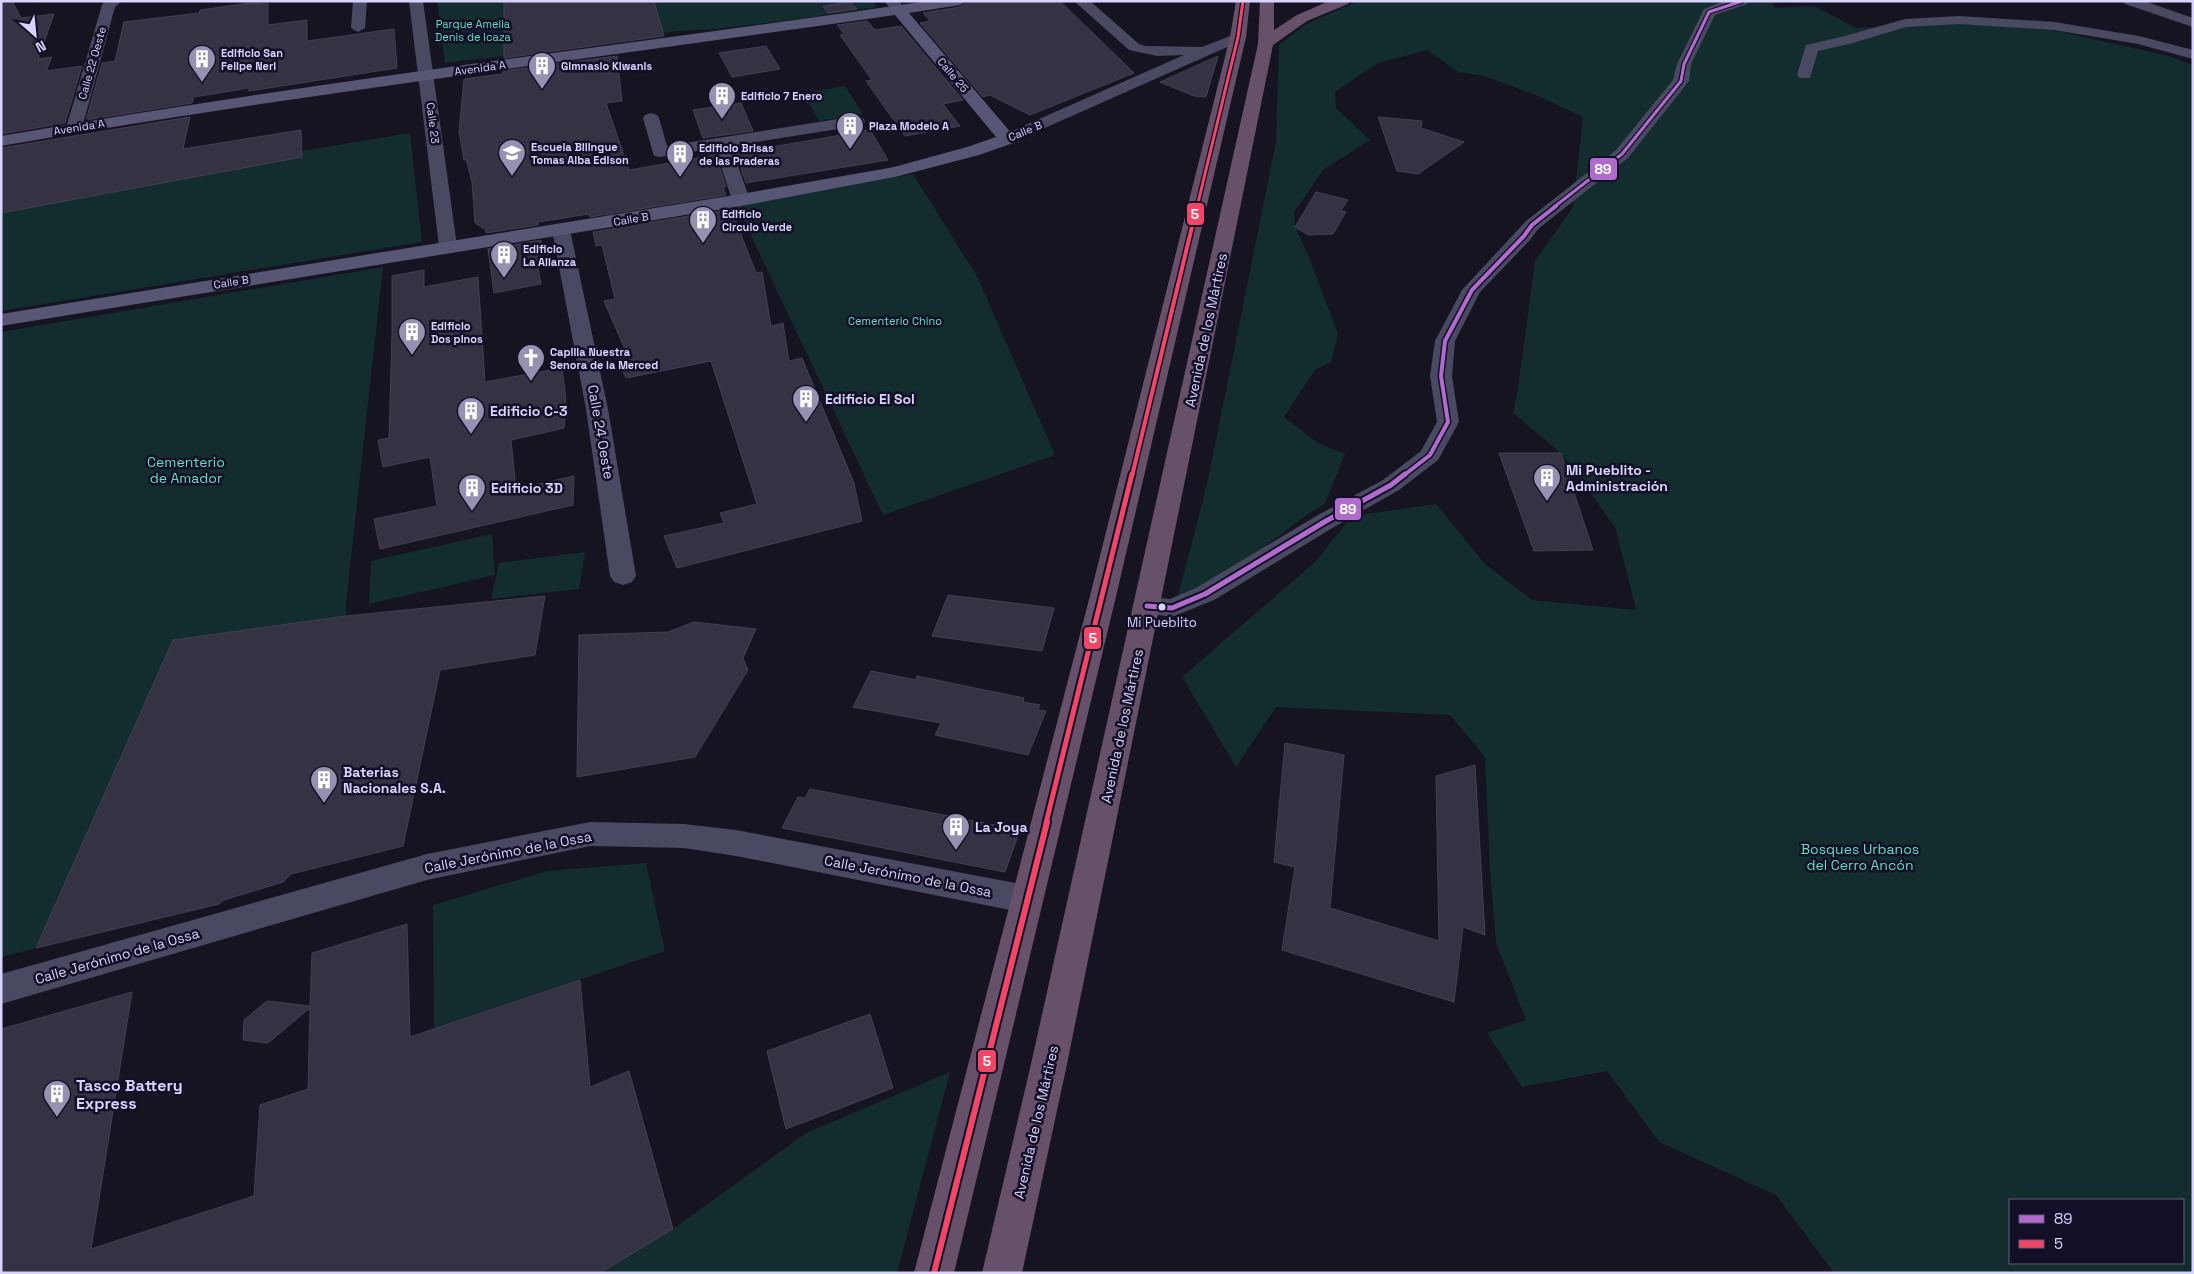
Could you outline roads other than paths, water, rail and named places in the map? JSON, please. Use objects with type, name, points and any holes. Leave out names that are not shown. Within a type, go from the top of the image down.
[{"type":"highway","points":[[934,1273],[1105,588],[1238,37],[1242,1]]},
{"type":"highway","name":"Avenida de los Mártires","points":[[1002,1273],[1049,1064],[1266,44],[1267,1]]},
{"type":"highway","points":[[1266,44],[1285,27],[1321,9],[1343,1]]},
{"type":"street","name":"Calle 22 Oeste","points":[[74,128],[109,5],[115,1]]},
{"type":"street","points":[[358,28],[360,1]]},
{"type":"street","name":"Calle 23","points":[[416,1],[448,246]]},
{"type":"street","name":"Avenida A","points":[[1,141],[74,128],[895,6],[960,1]]},
{"type":"street","points":[[1081,1],[1134,47],[1141,50],[1165,52],[1213,49]]},
{"type":"street","points":[[1147,606],[1172,608],[1205,594],[1326,521],[1391,486],[1430,455],[1448,422],[1441,376],[1445,340],[1472,290],[1524,236],[1532,225],[1622,154],[1681,81],[1684,64],[1709,12],[1742,1]]},
{"type":"street","points":[[2137,2],[2193,23]]},
{"type":"street","name":"Calle 25","points":[[895,6],[1007,139]]},
{"type":"street","points":[[1805,75],[1811,48],[1848,40],[1905,23],[1960,20],[2054,26],[2139,40],[2193,55]]},
{"type":"street","name":"Calle B","points":[[1,320],[448,246],[561,230],[895,172],[973,151],[1007,139],[1238,37]]},
{"type":"street","points":[[651,118],[660,152],[857,121]]},
{"type":"street","points":[[721,142],[741,200]]},
{"type":"street","name":"Calle 24 Oeste","points":[[561,230],[597,409],[623,576]]},
{"type":"street","name":"Calle Jerónimo de la Ossa","points":[[1,989],[427,867],[590,834],[684,836],[736,843],[1026,899]]},
{"type":"water","points":[[525,21],[529,34],[462,44],[460,30]]},
{"type":"place","name":"Edificio San Felipe Neri","points":[[202,83]]},
{"type":"place","name":"Gimnasio Kiwanis","points":[[542,90]]},
{"type":"place","name":"Edificio 7 Enero","points":[[722,120]]},
{"type":"place","name":"Plaza Modelo A","points":[[850,150]]},
{"type":"place","name":"Escuela Bilingue Tomas Alba Edison","points":[[512,177]]},
{"type":"place","name":"Edificio Brisas de las Praderas","points":[[680,178]]},
{"type":"place","name":"Edificio Circulo Verde","points":[[703,244]]},
{"type":"place","name":"Edificio La Alianza","points":[[504,279]]},
{"type":"place","name":"Edificio Dos pinos","points":[[412,356]]},
{"type":"place","name":"Capilla Nuestra Senora de la Merced","points":[[531,382]]},
{"type":"place","name":"Edificio El Sol","points":[[806,423]]},
{"type":"place","name":"Edificio C-3","points":[[471,435]]},
{"type":"place","name":"Mi Pueblito - Administración","points":[[1547,502]]},
{"type":"place","name":"Edificio 3D","points":[[472,512]]},
{"type":"place","name":"Mi Pueblito","points":[[1162,607]]},
{"type":"place","name":"Baterias Nacionales S.A.","points":[[324,804]]},
{"type":"place","name":"La Joya","points":[[956,851]]},
{"type":"place","name":"Tasco Battery Express","points":[[57,1118]]},
{"type":"park label","name":"Parque Amelia Denis de Icaza","points":[[473,30]]},
{"type":"park label","name":"Cementerio Chino","points":[[895,321]]},
{"type":"park label","name":"Cementerio de Amador","points":[[186,470]]},
{"type":"park label","name":"Bosques Urbanos del Cerro Ancón","points":[[1860,858]]}]
